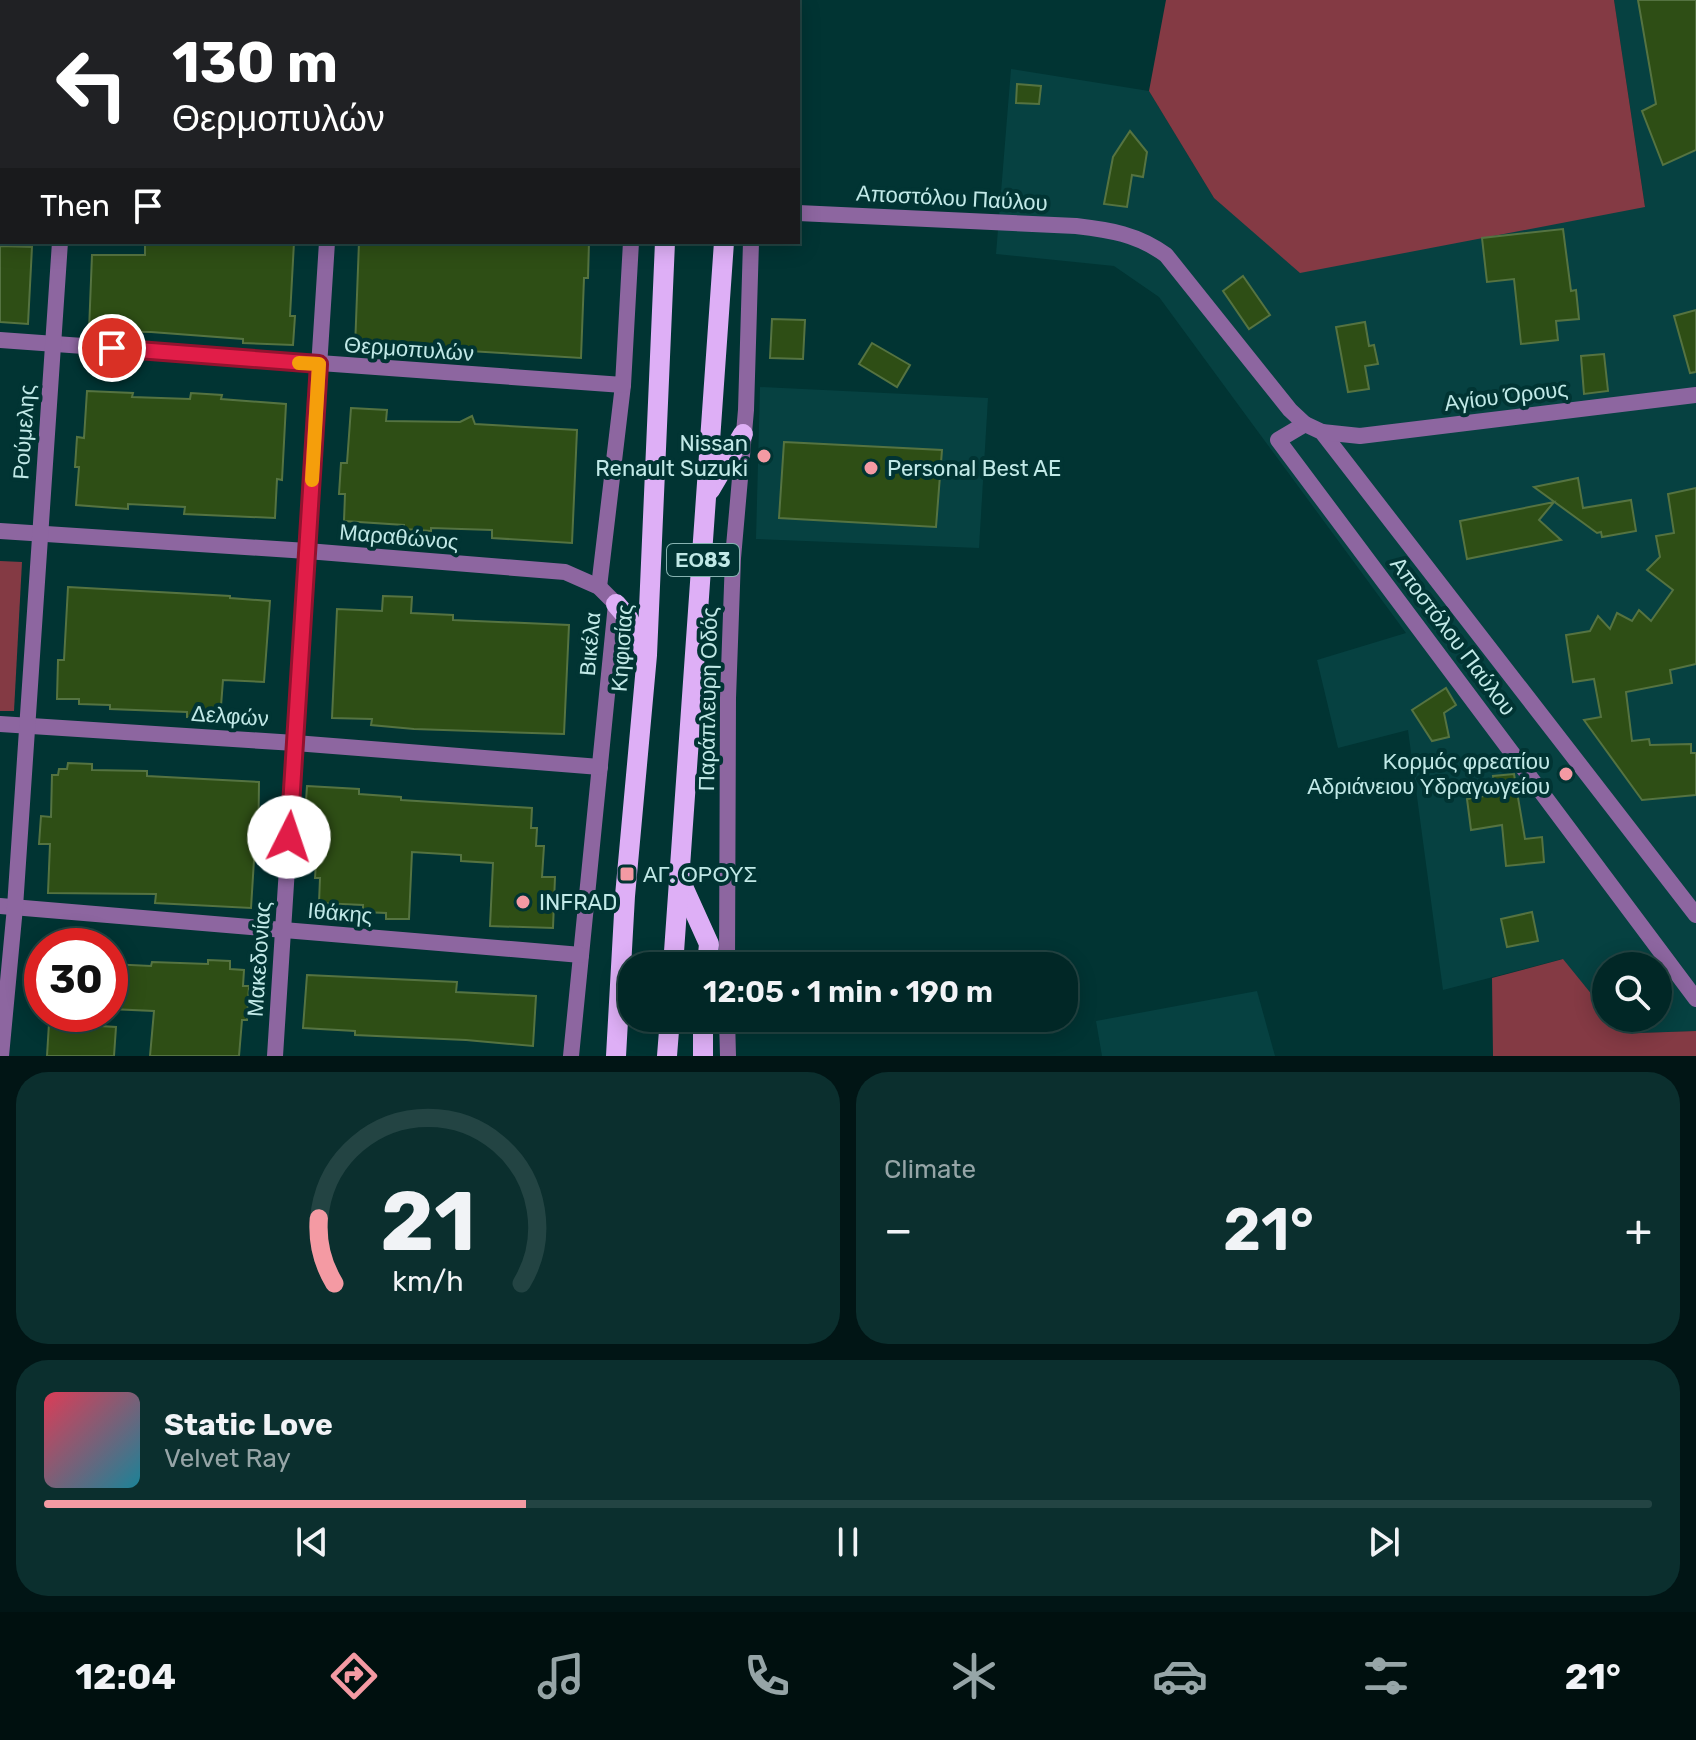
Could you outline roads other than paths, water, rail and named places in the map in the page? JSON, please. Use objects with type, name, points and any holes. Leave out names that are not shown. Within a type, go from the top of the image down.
[{"type":"main road","points":[[652,244],[663,276]]},
{"type":"main road","name":"Κηφισίας","points":[[616,1056],[626,885],[647,655],[665,244]]},
{"type":"main road","name":"ΕΟ83","points":[[674,952],[724,244]]},
{"type":"main road","points":[[708,493],[743,434]]},
{"type":"main road","points":[[616,604],[628,618],[647,655]]},
{"type":"main road","points":[[679,878],[709,944],[708,952]]},
{"type":"main road","points":[[667,1056],[669,1032]]},
{"type":"main road","points":[[703,1032],[703,1056]]},
{"type":"street","name":"Αποστόλου Παύλου","points":[[800,213],[1076,226],[1119,231],[1147,242],[1166,255],[1290,410],[1305,424],[1322,432],[1696,915]]},
{"type":"street","name":"Ρούμελης","points":[[1,1056],[7,907],[25,724],[60,244]]},
{"type":"street","name":"Μακεδονίας","points":[[275,1056],[327,244]]},
{"type":"street","name":"Βικέλα","points":[[571,1056],[616,604],[599,587],[623,385],[631,244]]},
{"type":"street","name":"Παράπλευρη Οδός","points":[[727,952],[728,698],[751,244]]},
{"type":"street","name":"Θερμοπυλών","points":[[0,340],[623,385]]},
{"type":"street","name":"Αγίου Όρους","points":[[1322,432],[1360,436],[1696,395]]},
{"type":"street","name":"Αποστόλου Παύλου","points":[[1305,424],[1278,440],[1696,999]]},
{"type":"street","name":"Μαραθώνος","points":[[0,531],[565,572],[599,587]]},
{"type":"street","name":"Δελφών","points":[[0,724],[600,767]]},
{"type":"street","name":"Ιθάκης","points":[[7,907],[581,955]]},
{"type":"street","points":[[727,1032],[728,1056]]},
{"type":"place","name":"Nissan Renault Suzuki","points":[[764,456]]},
{"type":"place","name":"Personal Best AE","points":[[871,468]]},
{"type":"place","name":"Κορμός φρεατίου Αδριάνειου Υδραγωγείου","points":[[1566,774]]},
{"type":"place","name":"ΑΓ. ΟΡΟΥΣ","points":[[627,874]]},
{"type":"place","name":"INFRAD","points":[[523,902]]}]
